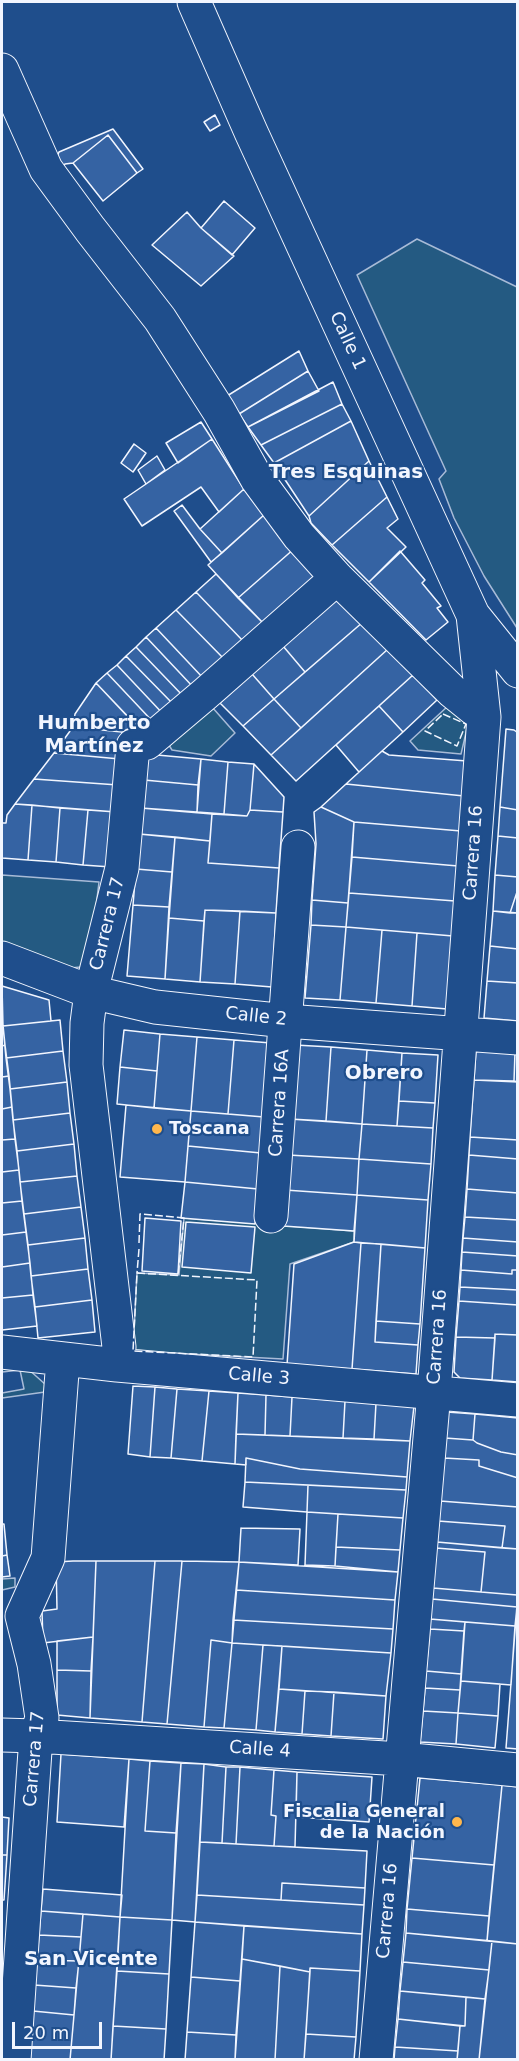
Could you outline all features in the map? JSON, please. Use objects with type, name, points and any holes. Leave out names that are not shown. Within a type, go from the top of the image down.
[{"type":"street","name":"Calle 1","points":[[194,2],[261,154],[473,615],[518,671]]},
{"type":"street","points":[[2,70],[46,169],[159,319],[219,411],[257,479],[299,536],[337,578],[453,692],[484,717]]},
{"type":"street","name":"Carrera 17","points":[[117,1365],[118,1347],[86,1065],[87,1023],[91,992],[122,868],[133,746],[147,743],[156,736],[337,578]]},
{"type":"street","name":"Carrera 16","points":[[376,2060],[434,1392],[484,717],[473,615]]},
{"type":"street","name":"Carrera 16A","points":[[272,1216],[298,847]]},
{"type":"street","name":"Calle 2","points":[[2,958],[91,992],[155,1007],[286,1020],[518,1038]]},
{"type":"street","name":"Calle 3","points":[[2,1352],[117,1365],[518,1400]]},
{"type":"street","name":"Carrera 17","points":[[14,2060],[36,1736],[42,1718],[34,1664],[12,1613],[48,1558],[63,1359]]},
{"type":"street","name":"Calle 4","points":[[2,1735],[401,1759],[518,1770]]},
{"type":"shaded area","points":[[417,239],[517,287],[517,628],[484,576],[454,518],[439,479],[446,471],[357,275]]},
{"type":"shaded area","points":[[448,706],[469,720],[461,754],[418,750],[410,741]]},
{"type":"shaded area","points":[[212,707],[235,733],[211,756],[172,750],[167,742]]},
{"type":"shaded area","points":[[2,875],[99,882],[91,948],[80,967],[71,968],[2,947]]},
{"type":"shaded area","points":[[184,1218],[354,1231],[354,1242],[290,1264],[283,1359],[133,1351],[137,1273],[179,1275]]},
{"type":"shaded area","points":[[2,1367],[27,1368],[46,1385],[45,1392],[2,1398],[2,1393],[24,1389],[20,1370],[2,1372]]},
{"type":"shaded area","points":[[15,1578],[15,1587],[2,1590],[2,1579]]},
{"type":"building","points":[[215,115],[220,125],[210,131],[204,122]]},
{"type":"building","points":[[113,129],[143,169],[137,173],[108,135],[73,163],[65,164],[58,173],[53,166],[59,152]]},
{"type":"building","points":[[108,135],[137,173],[103,201],[73,163]]},
{"type":"building","points":[[224,201],[255,228],[232,255],[201,228]]},
{"type":"building","points":[[187,212],[201,228],[234,256],[201,286],[152,245]]},
{"type":"building","points":[[299,351],[308,371],[239,414],[227,396]]},
{"type":"building","points":[[308,371],[319,391],[248,427],[239,414]]},
{"type":"building","points":[[333,382],[342,404],[261,445],[248,427]]},
{"type":"building","points":[[342,404],[351,421],[274,463],[261,445]]},
{"type":"building","points":[[351,421],[369,461],[309,516],[274,463]]},
{"type":"building","points":[[201,422],[212,439],[178,463],[166,443]]},
{"type":"building","points":[[212,439],[244,489],[219,512],[201,487],[142,526],[124,499]]},
{"type":"building","points":[[134,444],[146,453],[133,472],[121,463]]},
{"type":"building","points":[[157,456],[165,470],[146,484],[138,470]]},
{"type":"building","points":[[369,461],[387,497],[332,545],[311,523],[309,516]]},
{"type":"building","points":[[244,489],[264,515],[222,553],[200,529]]},
{"type":"building","points":[[387,497],[398,519],[387,528],[406,547],[369,582],[332,545]]},
{"type":"building","points":[[182,505],[222,553],[211,562],[174,511]]},
{"type":"building","points":[[264,515],[295,548],[238,598],[208,565]]},
{"type":"building","points":[[295,548],[320,575],[265,625],[238,598]]},
{"type":"building","points":[[400,551],[425,580],[422,583],[441,606],[437,608],[448,622],[426,640],[369,582]]},
{"type":"building","points":[[216,574],[265,625],[245,643],[196,592]]},
{"type":"building","points":[[196,592],[245,643],[226,661],[176,610]]},
{"type":"building","points":[[338,596],[363,622],[305,672],[283,646]]},
{"type":"building","points":[[176,610],[226,661],[205,680],[156,628]]},
{"type":"building","points":[[363,622],[388,649],[301,728],[274,699]]},
{"type":"building","points":[[156,628],[205,680],[195,689],[146,637]]},
{"type":"building","points":[[146,637],[195,689],[185,698],[136,647]]},
{"type":"building","points":[[283,646],[305,672],[274,699],[252,674]]},
{"type":"building","points":[[136,647],[185,698],[176,707],[126,656]]},
{"type":"building","points":[[388,649],[413,675],[296,781],[271,755]]},
{"type":"building","points":[[126,656],[176,707],[165,716],[117,665]]},
{"type":"building","points":[[117,665],[165,716],[156,725],[107,673]]},
{"type":"building","points":[[107,673],[156,725],[145,735],[96,683]]},
{"type":"building","points":[[252,674],[274,699],[243,726],[220,703]]},
{"type":"building","points":[[413,675],[437,700],[403,732],[379,706]]},
{"type":"building","points":[[96,683],[136,725],[122,732],[73,727],[75,714]]},
{"type":"building","points":[[274,699],[301,728],[271,755],[243,726]]},
{"type":"building","points":[[379,706],[403,732],[359,772],[336,745]]},
{"type":"building","points":[[73,727],[122,732],[120,759],[54,753]]},
{"type":"building","points":[[506,729],[518,733],[518,810],[500,807]]},
{"type":"building","points":[[382,751],[389,755],[467,761],[464,796],[346,784]]},
{"type":"building","points":[[54,753],[120,759],[118,785],[34,779]]},
{"type":"building","points":[[146,754],[201,759],[198,785],[144,780]]},
{"type":"building","points":[[201,759],[228,762],[224,814],[197,812]]},
{"type":"building","points":[[228,762],[254,764],[250,810],[247,816],[224,814]]},
{"type":"building","points":[[254,764],[284,797],[283,812],[250,810]]},
{"type":"building","points":[[34,779],[118,785],[116,812],[15,804]]},
{"type":"building","points":[[144,780],[198,785],[197,812],[141,808]]},
{"type":"building","points":[[346,784],[464,796],[461,831],[354,822],[321,807]]},
{"type":"building","points":[[15,804],[32,805],[28,860],[2,858],[2,823],[6,823],[7,815]]},
{"type":"building","points":[[32,805],[60,808],[56,862],[28,860]]},
{"type":"building","points":[[321,807],[354,822],[348,903],[312,900],[316,844],[314,812]]},
{"type":"building","points":[[500,807],[518,810],[518,838],[498,836]]},
{"type":"building","points":[[60,808],[88,810],[83,865],[56,862]]},
{"type":"building","points":[[141,808],[212,814],[210,841],[139,834]]},
{"type":"building","points":[[88,810],[116,812],[111,867],[83,865]]},
{"type":"building","points":[[250,810],[283,812],[279,868],[208,863],[212,814],[247,816]]},
{"type":"building","points":[[354,822],[461,831],[458,866],[352,857]]},
{"type":"building","points":[[139,834],[175,837],[172,872],[136,869]]},
{"type":"building","points":[[498,836],[518,838],[518,877],[495,875]]},
{"type":"building","points":[[175,837],[210,841],[208,863],[279,868],[276,913],[205,910],[204,921],[169,918]]},
{"type":"building","points":[[352,857],[458,866],[455,901],[349,893]]},
{"type":"building","points":[[136,869],[172,872],[169,907],[133,905]]},
{"type":"building","points":[[495,875],[518,877],[518,889],[510,913],[493,911]]},
{"type":"building","points":[[518,889],[518,913],[510,913]]},
{"type":"building","points":[[349,893],[455,901],[453,936],[346,927]]},
{"type":"building","points":[[312,900],[348,903],[346,927],[311,925]]},
{"type":"building","points":[[133,905],[169,907],[165,979],[127,976]]},
{"type":"building","points":[[205,910],[240,911],[235,984],[200,982]]},
{"type":"building","points":[[240,911],[276,913],[272,987],[235,984]]},
{"type":"building","points":[[493,911],[518,913],[518,949],[490,946]]},
{"type":"building","points":[[169,918],[204,921],[200,982],[165,979]]},
{"type":"building","points":[[311,925],[346,927],[340,1000],[305,998]]},
{"type":"building","points":[[346,927],[382,930],[376,1003],[340,1000]]},
{"type":"building","points":[[382,930],[417,933],[412,1006],[376,1003]]},
{"type":"building","points":[[417,933],[453,936],[447,1009],[412,1006]]},
{"type":"building","points":[[490,946],[518,949],[518,983],[487,981]]},
{"type":"building","points":[[487,981],[518,983],[518,1021],[484,1018]]},
{"type":"building","points":[[2,986],[49,1000],[51,1021],[3,1026]]},
{"type":"building","points":[[2,1015],[5,1045],[2,1046]]},
{"type":"building","points":[[60,1020],[63,1051],[6,1058],[3,1026]]},
{"type":"building","points":[[124,1030],[160,1034],[157,1071],[120,1067]]},
{"type":"building","points":[[160,1034],[197,1037],[191,1111],[154,1108]]},
{"type":"building","points":[[197,1037],[234,1040],[228,1114],[191,1111]]},
{"type":"building","points":[[234,1040],[271,1043],[264,1117],[228,1114]]},
{"type":"building","points":[[5,1045],[9,1076],[2,1077],[2,1046]]},
{"type":"building","points":[[295,1045],[331,1047],[326,1121],[290,1119]]},
{"type":"building","points":[[331,1047],[367,1050],[362,1124],[326,1121]]},
{"type":"building","points":[[367,1050],[402,1053],[397,1126],[362,1124]]},
{"type":"building","points":[[476,1050],[515,1052],[514,1081],[474,1080]]},
{"type":"building","points":[[63,1051],[67,1082],[10,1089],[6,1058]]},
{"type":"building","points":[[515,1052],[518,1053],[518,1082],[514,1081]]},
{"type":"building","points":[[402,1053],[438,1055],[435,1103],[399,1101]]},
{"type":"building","points":[[120,1067],[157,1071],[154,1108],[117,1104]]},
{"type":"building","points":[[9,1076],[12,1107],[2,1109],[2,1077]]},
{"type":"building","points":[[474,1080],[518,1082],[518,1140],[470,1137]]},
{"type":"building","points":[[67,1082],[70,1113],[13,1120],[10,1089]]},
{"type":"building","points":[[399,1101],[435,1103],[433,1128],[397,1126]]},
{"type":"building","name":"Toscana","points":[[126,1105],[191,1111],[185,1182],[120,1177]]},
{"type":"building","points":[[12,1107],[15,1139],[2,1140],[2,1109]]},
{"type":"building","points":[[191,1111],[264,1117],[261,1153],[188,1146]]},
{"type":"building","points":[[70,1113],[74,1144],[17,1151],[13,1120]]},
{"type":"building","points":[[290,1119],[362,1124],[359,1159],[288,1155]]},
{"type":"building","points":[[362,1124],[433,1128],[431,1164],[359,1159]]},
{"type":"building","points":[[470,1137],[518,1140],[518,1159],[469,1155]]},
{"type":"building","points":[[15,1139],[19,1170],[2,1172],[2,1140]]},
{"type":"building","points":[[74,1144],[77,1176],[20,1182],[17,1151]]},
{"type":"building","points":[[188,1146],[261,1153],[258,1189],[185,1182]]},
{"type":"building","points":[[288,1155],[359,1159],[357,1195],[285,1190]]},
{"type":"building","points":[[469,1155],[518,1159],[518,1193],[467,1189]]},
{"type":"building","points":[[359,1159],[431,1164],[428,1200],[357,1195]]},
{"type":"building","points":[[19,1170],[22,1201],[2,1203],[2,1172]]},
{"type":"building","points":[[77,1176],[81,1207],[24,1214],[20,1182]]},
{"type":"building","points":[[185,1182],[258,1189],[255,1224],[181,1218]]},
{"type":"building","points":[[467,1189],[518,1193],[518,1220],[465,1217]]},
{"type":"building","points":[[285,1190],[357,1195],[354,1231],[283,1226]]},
{"type":"building","points":[[357,1195],[428,1200],[425,1248],[354,1242]]},
{"type":"building","points":[[22,1201],[26,1232],[2,1235],[2,1203]]},
{"type":"building","points":[[81,1207],[85,1238],[28,1245],[24,1214]]},
{"type":"building","points":[[465,1217],[518,1220],[518,1242],[463,1238]]},
{"type":"building","points":[[145,1218],[181,1221],[178,1274],[142,1271]]},
{"type":"building","points":[[186,1222],[255,1227],[251,1273],[182,1267]]},
{"type":"building","points":[[26,1232],[30,1263],[2,1267],[2,1235]]},
{"type":"building","points":[[85,1238],[88,1269],[31,1276],[28,1245]]},
{"type":"building","points":[[463,1238],[518,1242],[518,1256],[462,1252]]},
{"type":"building","points":[[354,1242],[361,1243],[352,1369],[287,1365],[294,1264]]},
{"type":"building","points":[[361,1243],[381,1244],[375,1342],[418,1345],[416,1374],[352,1369]]},
{"type":"building","points":[[381,1244],[425,1248],[420,1324],[376,1321]]},
{"type":"building","points":[[462,1252],[518,1256],[518,1270],[512,1270],[512,1274],[461,1270]]},
{"type":"building","points":[[30,1263],[33,1295],[2,1298],[2,1267]]},
{"type":"building","points":[[88,1269],[92,1300],[35,1307],[31,1276]]},
{"type":"building","points":[[461,1270],[512,1274],[512,1270],[518,1270],[518,1290],[460,1287]]},
{"type":"building","points":[[460,1287],[518,1290],[518,1305],[459,1301]]},
{"type":"building","points":[[33,1295],[37,1326],[2,1330],[2,1298]]},
{"type":"building","points":[[92,1300],[95,1332],[38,1338],[35,1307]]},
{"type":"building","points":[[459,1301],[518,1305],[518,1335],[495,1334],[495,1338],[456,1337]]},
{"type":"building","points":[[376,1321],[420,1324],[418,1345],[375,1342]]},
{"type":"building","points":[[495,1334],[518,1335],[518,1382],[492,1380]]},
{"type":"building","points":[[456,1337],[495,1338],[492,1380],[460,1378],[454,1372]]},
{"type":"building","points":[[133,1386],[155,1387],[150,1457],[128,1454]]},
{"type":"building","points":[[155,1387],[177,1389],[171,1458],[150,1457]]},
{"type":"building","points":[[177,1389],[209,1391],[202,1461],[171,1458]]},
{"type":"building","points":[[209,1391],[238,1393],[235,1464],[202,1461]]},
{"type":"building","points":[[238,1393],[266,1395],[265,1435],[236,1434]]},
{"type":"building","points":[[266,1395],[292,1397],[290,1436],[265,1435]]},
{"type":"building","points":[[292,1397],[345,1401],[343,1438],[290,1436]]},
{"type":"building","points":[[345,1401],[376,1403],[374,1439],[343,1438]]},
{"type":"building","points":[[376,1403],[414,1406],[410,1441],[374,1439]]},
{"type":"building","points":[[447,1412],[475,1414],[473,1440],[445,1438]]},
{"type":"building","points":[[475,1414],[518,1418],[518,1455],[501,1452],[473,1440]]},
{"type":"building","points":[[236,1434],[410,1441],[407,1477],[300,1469],[246,1458],[246,1465],[235,1464]]},
{"type":"building","points":[[445,1438],[473,1440],[501,1452],[518,1455],[518,1478],[479,1466],[479,1460],[444,1458]]},
{"type":"building","points":[[246,1458],[300,1469],[407,1477],[406,1490],[245,1482]]},
{"type":"building","points":[[444,1458],[479,1460],[479,1466],[518,1478],[518,1507],[440,1501]]},
{"type":"building","points":[[245,1482],[308,1485],[307,1512],[243,1507]]},
{"type":"building","points":[[308,1485],[406,1490],[403,1518],[307,1512]]},
{"type":"building","points":[[440,1501],[518,1507],[518,1549],[502,1548],[505,1526],[438,1521]]},
{"type":"building","points":[[307,1512],[338,1514],[335,1566],[305,1565]]},
{"type":"building","points":[[338,1514],[403,1518],[400,1550],[336,1547]]},
{"type":"building","points":[[438,1521],[505,1526],[502,1548],[437,1542]]},
{"type":"building","points":[[2,1524],[4,1524],[7,1555],[2,1556]]},
{"type":"building","points":[[241,1528],[300,1529],[298,1565],[239,1562]]},
{"type":"building","points":[[437,1542],[518,1549],[517,1595],[481,1592],[485,1552],[436,1548]]},
{"type":"building","points":[[336,1547],[400,1550],[398,1572],[335,1566]]},
{"type":"building","points":[[436,1548],[485,1552],[481,1592],[433,1588]]},
{"type":"building","points":[[7,1555],[10,1576],[2,1577],[2,1556]]},
{"type":"building","points":[[96,1561],[93,1637],[43,1643],[42,1611],[57,1609],[56,1562]]},
{"type":"building","points":[[96,1561],[155,1561],[142,1722],[90,1718]]},
{"type":"building","points":[[155,1561],[182,1561],[167,1724],[142,1722]]},
{"type":"building","points":[[182,1561],[239,1562],[232,1643],[211,1640],[204,1727],[167,1724]]},
{"type":"building","points":[[239,1562],[398,1572],[395,1600],[236,1590]]},
{"type":"building","points":[[433,1588],[517,1595],[517,1607],[432,1599]]},
{"type":"building","points":[[236,1590],[395,1600],[393,1629],[233,1620]]},
{"type":"building","points":[[518,1592],[518,1749],[506,1748]]},
{"type":"building","points":[[432,1599],[517,1607],[515,1626],[430,1619]]},
{"type":"building","points":[[430,1619],[465,1622],[464,1631],[430,1629]]},
{"type":"building","points":[[233,1620],[393,1629],[391,1653],[232,1643]]},
{"type":"building","points":[[465,1622],[515,1626],[511,1685],[461,1681]]},
{"type":"building","points":[[430,1629],[464,1631],[461,1674],[426,1671]]},
{"type":"building","points":[[93,1637],[91,1671],[57,1670],[57,1641]]},
{"type":"building","points":[[211,1640],[232,1643],[224,1728],[204,1727]]},
{"type":"building","points":[[232,1643],[263,1645],[256,1730],[224,1728]]},
{"type":"building","points":[[263,1645],[282,1646],[275,1732],[256,1730]]},
{"type":"building","points":[[282,1646],[391,1653],[386,1696],[279,1689]]},
{"type":"building","points":[[57,1670],[91,1671],[90,1718],[57,1715]]},
{"type":"building","points":[[426,1671],[461,1674],[460,1690],[425,1688]]},
{"type":"building","points":[[461,1681],[500,1684],[498,1716],[458,1713]]},
{"type":"building","points":[[425,1688],[460,1690],[458,1713],[423,1711]]},
{"type":"building","points":[[279,1689],[305,1691],[302,1734],[275,1732]]},
{"type":"building","points":[[305,1691],[334,1692],[331,1736],[302,1734]]},
{"type":"building","points":[[334,1692],[386,1696],[383,1739],[331,1736]]},
{"type":"building","points":[[423,1711],[458,1713],[456,1744],[420,1742]]},
{"type":"building","points":[[458,1713],[498,1716],[495,1748],[456,1744]]},
{"type":"building","points":[[61,1754],[129,1759],[124,1827],[57,1822]]},
{"type":"building","points":[[129,1759],[150,1761],[145,1831],[176,1833],[172,1920],[120,1917]]},
{"type":"building","points":[[150,1761],[181,1763],[176,1833],[145,1831]]},
{"type":"building","points":[[181,1763],[204,1764],[195,1922],[172,1920]]},
{"type":"building","points":[[204,1764],[226,1767],[222,1843],[200,1842]]},
{"type":"building","points":[[226,1767],[240,1767],[236,1844],[222,1843]]},
{"type":"building","points":[[240,1767],[274,1770],[271,1815],[276,1816],[274,1846],[236,1844]]},
{"type":"building","points":[[274,1770],[297,1772],[295,1847],[274,1846],[276,1816],[271,1815]]},
{"type":"building","points":[[297,1772],[372,1777],[369,1822],[296,1817]]},
{"type":"building","name":"Fiscalia General de la Nación","points":[[420,1778],[502,1785],[494,1865],[412,1858]]},
{"type":"building","points":[[502,1785],[518,1787],[518,1944],[487,1941]]},
{"type":"building","points":[[2,1817],[9,1818],[7,1855],[2,1855]]},
{"type":"building","points":[[200,1842],[367,1851],[365,1888],[282,1883],[281,1900],[197,1895]]},
{"type":"building","points":[[2,1855],[7,1855],[4,1900],[2,1900]]},
{"type":"building","points":[[412,1858],[494,1865],[489,1916],[407,1909]]},
{"type":"building","points":[[282,1883],[365,1888],[364,1905],[281,1900]]},
{"type":"building","points":[[43,1889],[122,1895],[120,1917],[41,1911]]},
{"type":"building","points":[[197,1895],[364,1905],[362,1934],[195,1922]]},
{"type":"building","points":[[407,1909],[489,1916],[487,1941],[406,1933]]},
{"type":"building","points":[[41,1911],[83,1914],[81,1937],[39,1935]]},
{"type":"building","points":[[83,1914],[120,1917],[111,2060],[70,2060]]},
{"type":"building","points":[[120,1917],[172,1920],[169,1974],[117,1971]]},
{"type":"building","points":[[195,1922],[244,1926],[240,1981],[191,1977]]},
{"type":"building","points":[[244,1926],[362,1934],[360,1971],[310,1968],[310,1972],[242,1959]]},
{"type":"building","points":[[406,1933],[492,1941],[489,1970],[403,1962]]},
{"type":"building","points":[[39,1935],[81,1937],[79,1961],[37,1960]]},
{"type":"building","points":[[492,1941],[518,1944],[518,2060],[479,2060]]},
{"type":"building","points":[[242,1959],[280,1966],[275,2060],[235,2060]]},
{"type":"building","points":[[37,1960],[79,1961],[76,1988],[34,1985]]},
{"type":"building","points":[[403,1962],[489,1970],[485,1999],[400,1991]]},
{"type":"building","points":[[280,1966],[310,1972],[304,2060],[275,2060]]},
{"type":"building","points":[[310,1968],[360,1971],[356,2037],[306,2034]]},
{"type":"building","points":[[117,1971],[169,1974],[166,2029],[113,2026]]},
{"type":"building","points":[[191,1977],[240,1981],[236,2035],[187,2032]]},
{"type":"building","points":[[34,1985],[76,1988],[74,2015],[33,2011]]},
{"type":"building","points":[[400,1991],[466,1997],[465,2026],[398,2019]]},
{"type":"building","points":[[466,1997],[485,1999],[479,2060],[457,2060],[460,2026],[465,2026]]},
{"type":"building","points":[[33,2011],[74,2015],[70,2060],[28,2060]]},
{"type":"building","points":[[398,2019],[460,2026],[458,2051],[395,2047]]},
{"type":"building","points":[[113,2026],[166,2029],[164,2060],[111,2060]]},
{"type":"building","points":[[187,2032],[236,2035],[235,2060],[185,2060]]},
{"type":"building","points":[[306,2034],[356,2037],[354,2060],[304,2060]]},
{"type":"building","points":[[395,2047],[458,2051],[457,2060],[394,2060]]},
{"type":"fence","points":[[443,714],[466,724],[457,746],[425,731],[443,714]]},
{"type":"fence","points":[[139,1243],[140,1214],[184,1218],[178,1276]]},
{"type":"fence","points":[[139,1249],[137,1273],[139,1273]]},
{"type":"fence","points":[[137,1273],[257,1280],[253,1357],[133,1351],[137,1273]]},
{"type":"place","name":"Toscana","points":[[157,1129]]},
{"type":"place","name":"Fiscalia General de la Nación","points":[[457,1822]]},
{"type":"district","name":"Tres Esquinas","points":[[346,473]]},
{"type":"district","name":"Humberto Martínez","points":[[94,736]]},
{"type":"district","name":"Obrero","points":[[384,1074]]},
{"type":"district","name":"San Vicente","points":[[91,1960]]}]
